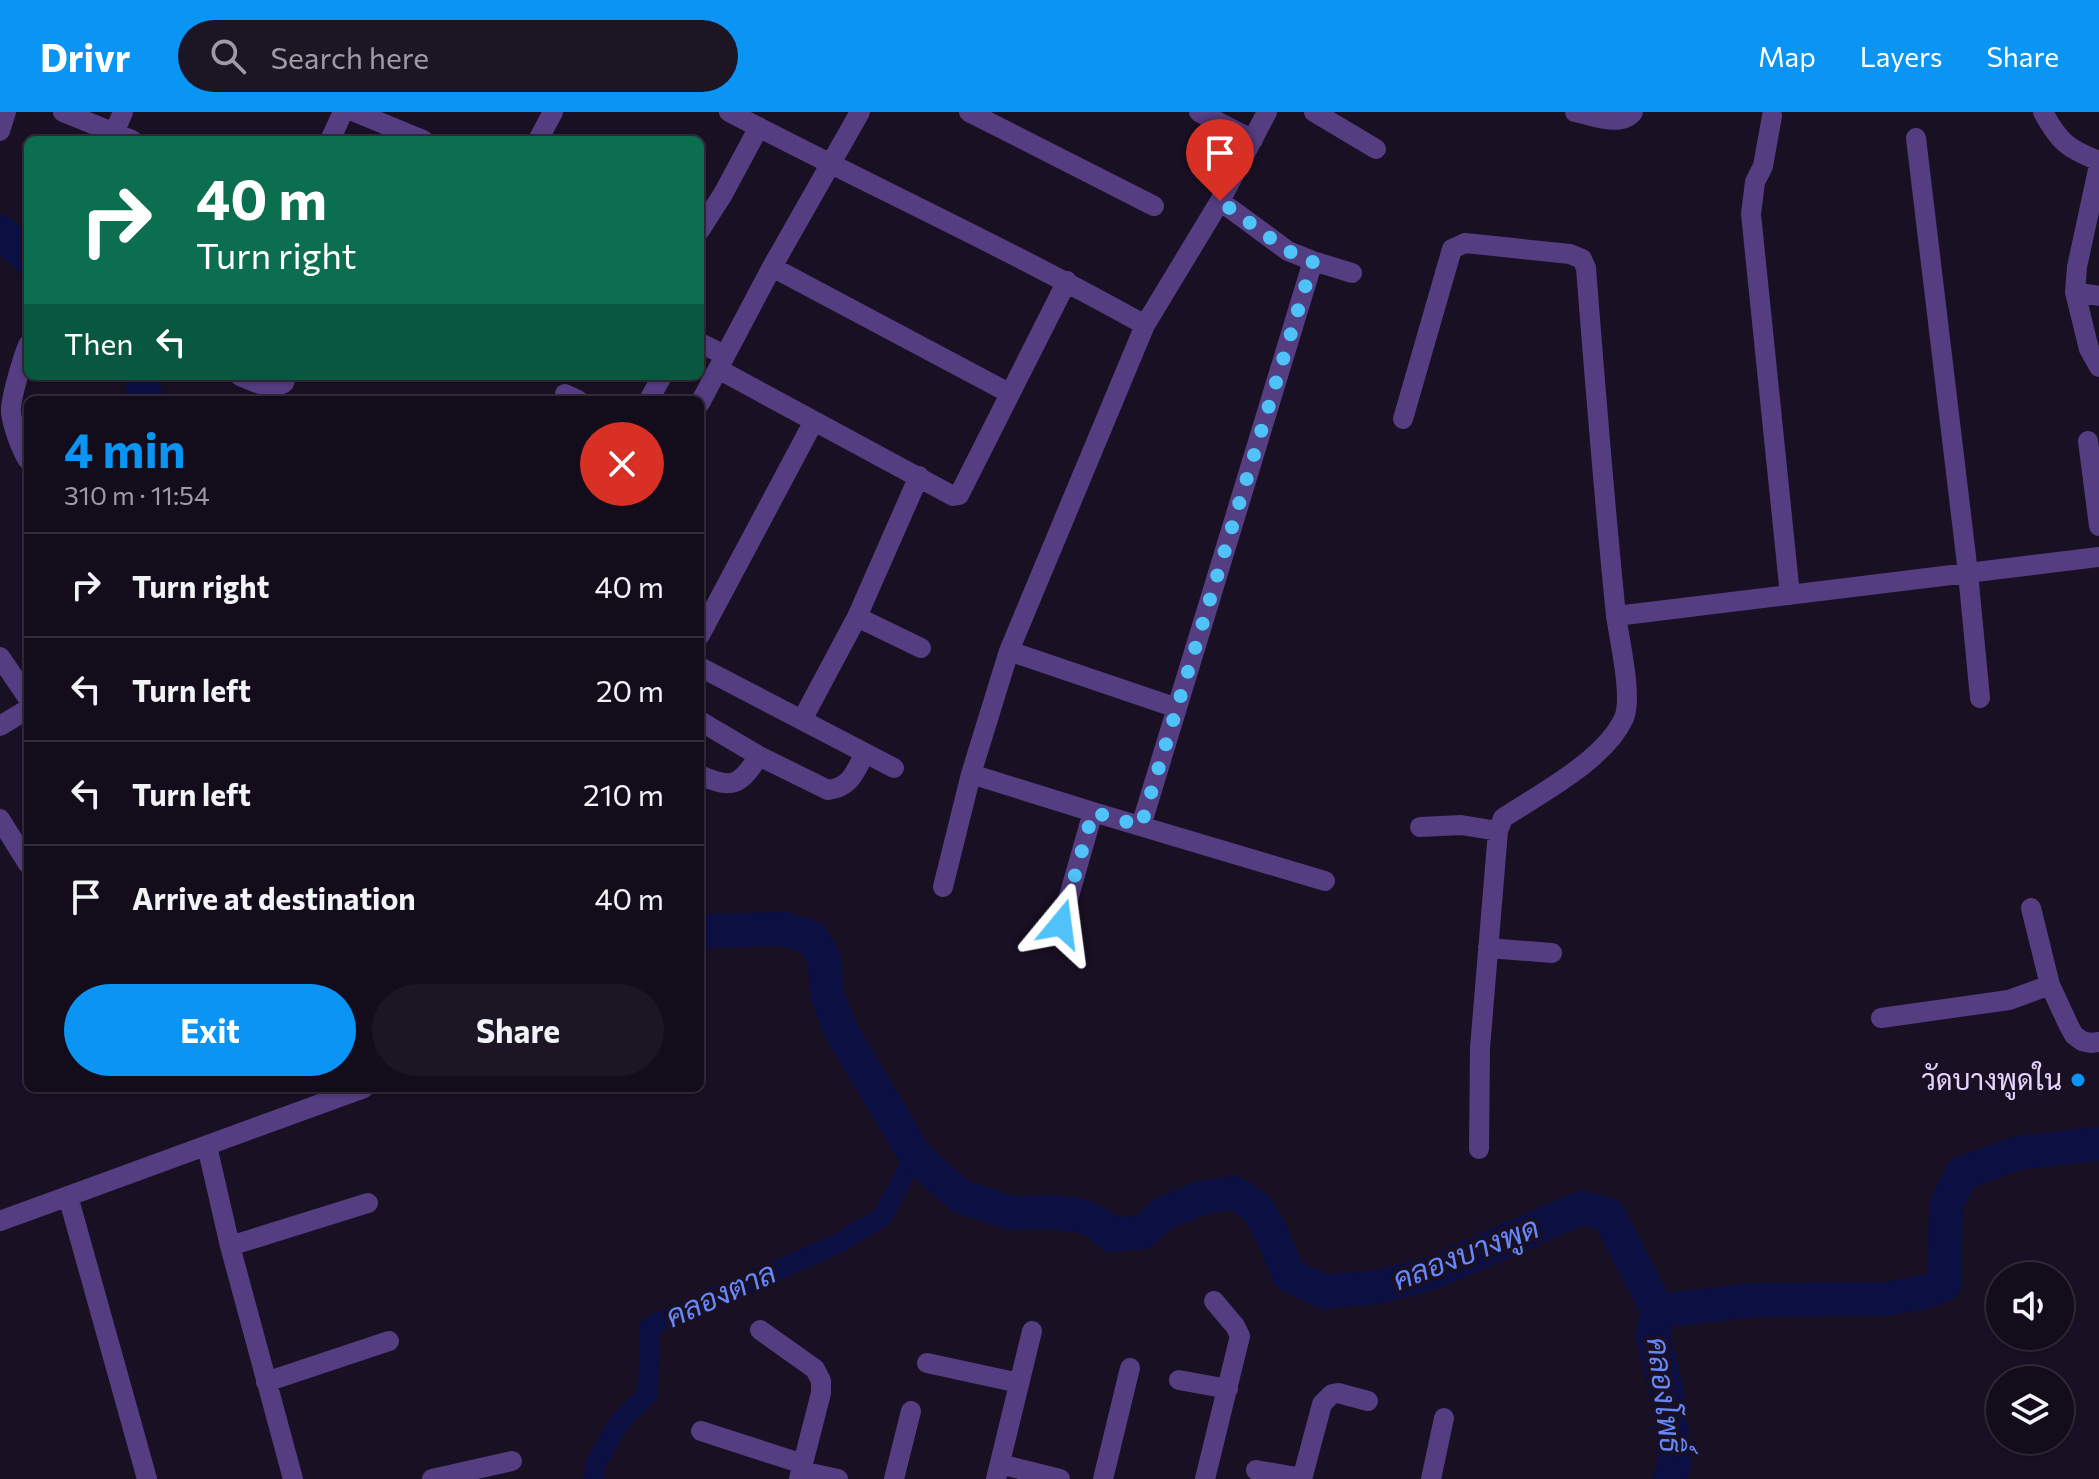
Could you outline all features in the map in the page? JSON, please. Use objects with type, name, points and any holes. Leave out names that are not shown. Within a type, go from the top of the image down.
[{"type":"street","points":[[0,131],[6,112]]},
{"type":"street","points":[[63,112],[115,136]]},
{"type":"street","points":[[119,136],[123,112]]},
{"type":"street","points":[[332,136],[343,112]]},
{"type":"street","points":[[355,112],[413,136]]},
{"type":"street","points":[[540,136],[553,112]]},
{"type":"street","points":[[729,112],[1067,281],[1145,325]]},
{"type":"street","points":[[704,396],[860,112]]},
{"type":"street","points":[[969,112],[1154,206]]},
{"type":"street","points":[[1199,112],[1253,140]]},
{"type":"street","points":[[943,887],[971,774],[1009,651],[1145,325],[1220,201],[1267,112]]},
{"type":"street","points":[[1314,112],[1376,149]]},
{"type":"street","points":[[1575,112],[1620,121],[1633,112]]},
{"type":"street","points":[[2043,112],[2053,131],[2074,151],[2099,163],[2077,267],[2075,292],[2089,349],[2099,367]]},
{"type":"street","points":[[1772,116],[1763,166],[1755,182],[1751,214],[1790,595]]},
{"type":"street","points":[[704,224],[759,127]]},
{"type":"street","points":[[1916,138],[1980,698]]},
{"type":"street","points":[[1220,201],[1288,251],[1352,273]]},
{"type":"street","points":[[1403,419],[1452,249],[1465,243],[1570,254],[1582,259],[1586,268],[1626,714],[1615,734],[1600,751],[1503,818],[1498,831],[1480,1048],[1479,1149]]},
{"type":"street","points":[[1141,826],[1313,261]]},
{"type":"street","points":[[772,267],[1009,393]]},
{"type":"street","points":[[704,346],[722,362],[814,421],[953,496],[959,495],[1067,281]]},
{"type":"street","points":[[2075,292],[2099,296]]},
{"type":"street","points":[[24,355],[8,383],[11,411],[24,453]]},
{"type":"street","points":[[250,380],[276,388],[285,380]]},
{"type":"street","points":[[704,627],[814,421]]},
{"type":"street","points":[[2088,441],[2099,526]]},
{"type":"street","points":[[802,720],[857,617],[919,476]]},
{"type":"street","points":[[1616,616],[2099,557]]},
{"type":"street","points":[[857,617],[921,648]]},
{"type":"street","points":[[1009,651],[1177,708]]},
{"type":"street","points":[[0,657],[24,692]]},
{"type":"street","points":[[704,669],[894,768]]},
{"type":"street","points":[[0,726],[24,711]]},
{"type":"street","points":[[704,723],[759,756],[828,790],[840,788],[851,779],[865,753]]},
{"type":"street","points":[[704,777],[718,783],[732,783],[745,777],[759,756]]},
{"type":"street","points":[[971,774],[1325,881]]},
{"type":"street","points":[[1061,924],[1093,812]]},
{"type":"street","points":[[0,819],[24,858]]},
{"type":"street","points":[[1420,827],[1461,825],[1498,831]]},
{"type":"street","points":[[2031,908],[2050,985],[2074,1035],[2082,1041],[2099,1042]]},
{"type":"street","points":[[1488,948],[1552,953]]},
{"type":"street","points":[[1881,1018],[2009,1000],[2050,985]]},
{"type":"street","points":[[0,1221],[353,1092]]},
{"type":"street","points":[[207,1146],[230,1246],[293,1479]]},
{"type":"street","points":[[68,1196],[147,1479]]},
{"type":"street","points":[[230,1246],[368,1203]]},
{"type":"street","points":[[1205,1479],[1240,1336],[1214,1301]]},
{"type":"street","points":[[760,1330],[819,1374],[821,1393],[801,1471]]},
{"type":"street","points":[[1032,1331],[998,1471],[1060,1479]]},
{"type":"street","points":[[266,1382],[389,1341]]},
{"type":"street","points":[[927,1363],[1019,1383]]},
{"type":"street","points":[[1103,1479],[1130,1368]]},
{"type":"street","points":[[1179,1380],[1228,1389]]},
{"type":"street","points":[[1256,1470],[1302,1479],[1322,1404],[1332,1394],[1338,1393],[1368,1401]]},
{"type":"street","points":[[894,1479],[911,1411]]},
{"type":"street","points":[[1431,1479],[1444,1418]]},
{"type":"street","points":[[701,1431],[801,1471],[838,1479]]},
{"type":"street","points":[[432,1479],[512,1461]]},
{"type":"waterway","name":"คลองบางพูด","points":[[0,232],[24,253]]},
{"type":"waterway","name":"คลองบางพูด","points":[[142,380],[144,396]]},
{"type":"waterway","name":"คลองบางพูด","points":[[704,931],[785,929],[812,938],[824,958],[827,994],[841,1031],[915,1155],[960,1196],[1011,1213],[1078,1215],[1098,1223],[1112,1235],[1143,1232],[1162,1214],[1203,1197],[1234,1193],[1256,1207],[1270,1230],[1289,1275],[1324,1292],[1379,1287],[1432,1273],[1581,1208],[1608,1214],[1658,1311],[1754,1300],[1886,1299],[1924,1292],[1944,1285],[1946,1205],[1962,1173],[2018,1153],[2099,1144]]},
{"type":"waterway","name":"คลองตาล","points":[[594,1479],[595,1465],[620,1421],[648,1394],[650,1326],[837,1244],[882,1217],[915,1155]]},
{"type":"waterway","name":"คลองโพธิ์","points":[[1658,1311],[1653,1335],[1667,1394],[1675,1460],[1670,1479]]},
{"type":"place","name":"วัดบางพูดใน","points":[[2078,1080]]},
{"type":"route","points":[[1061,924],[1093,812],[1141,826],[1313,261],[1288,251],[1220,201]]}]
